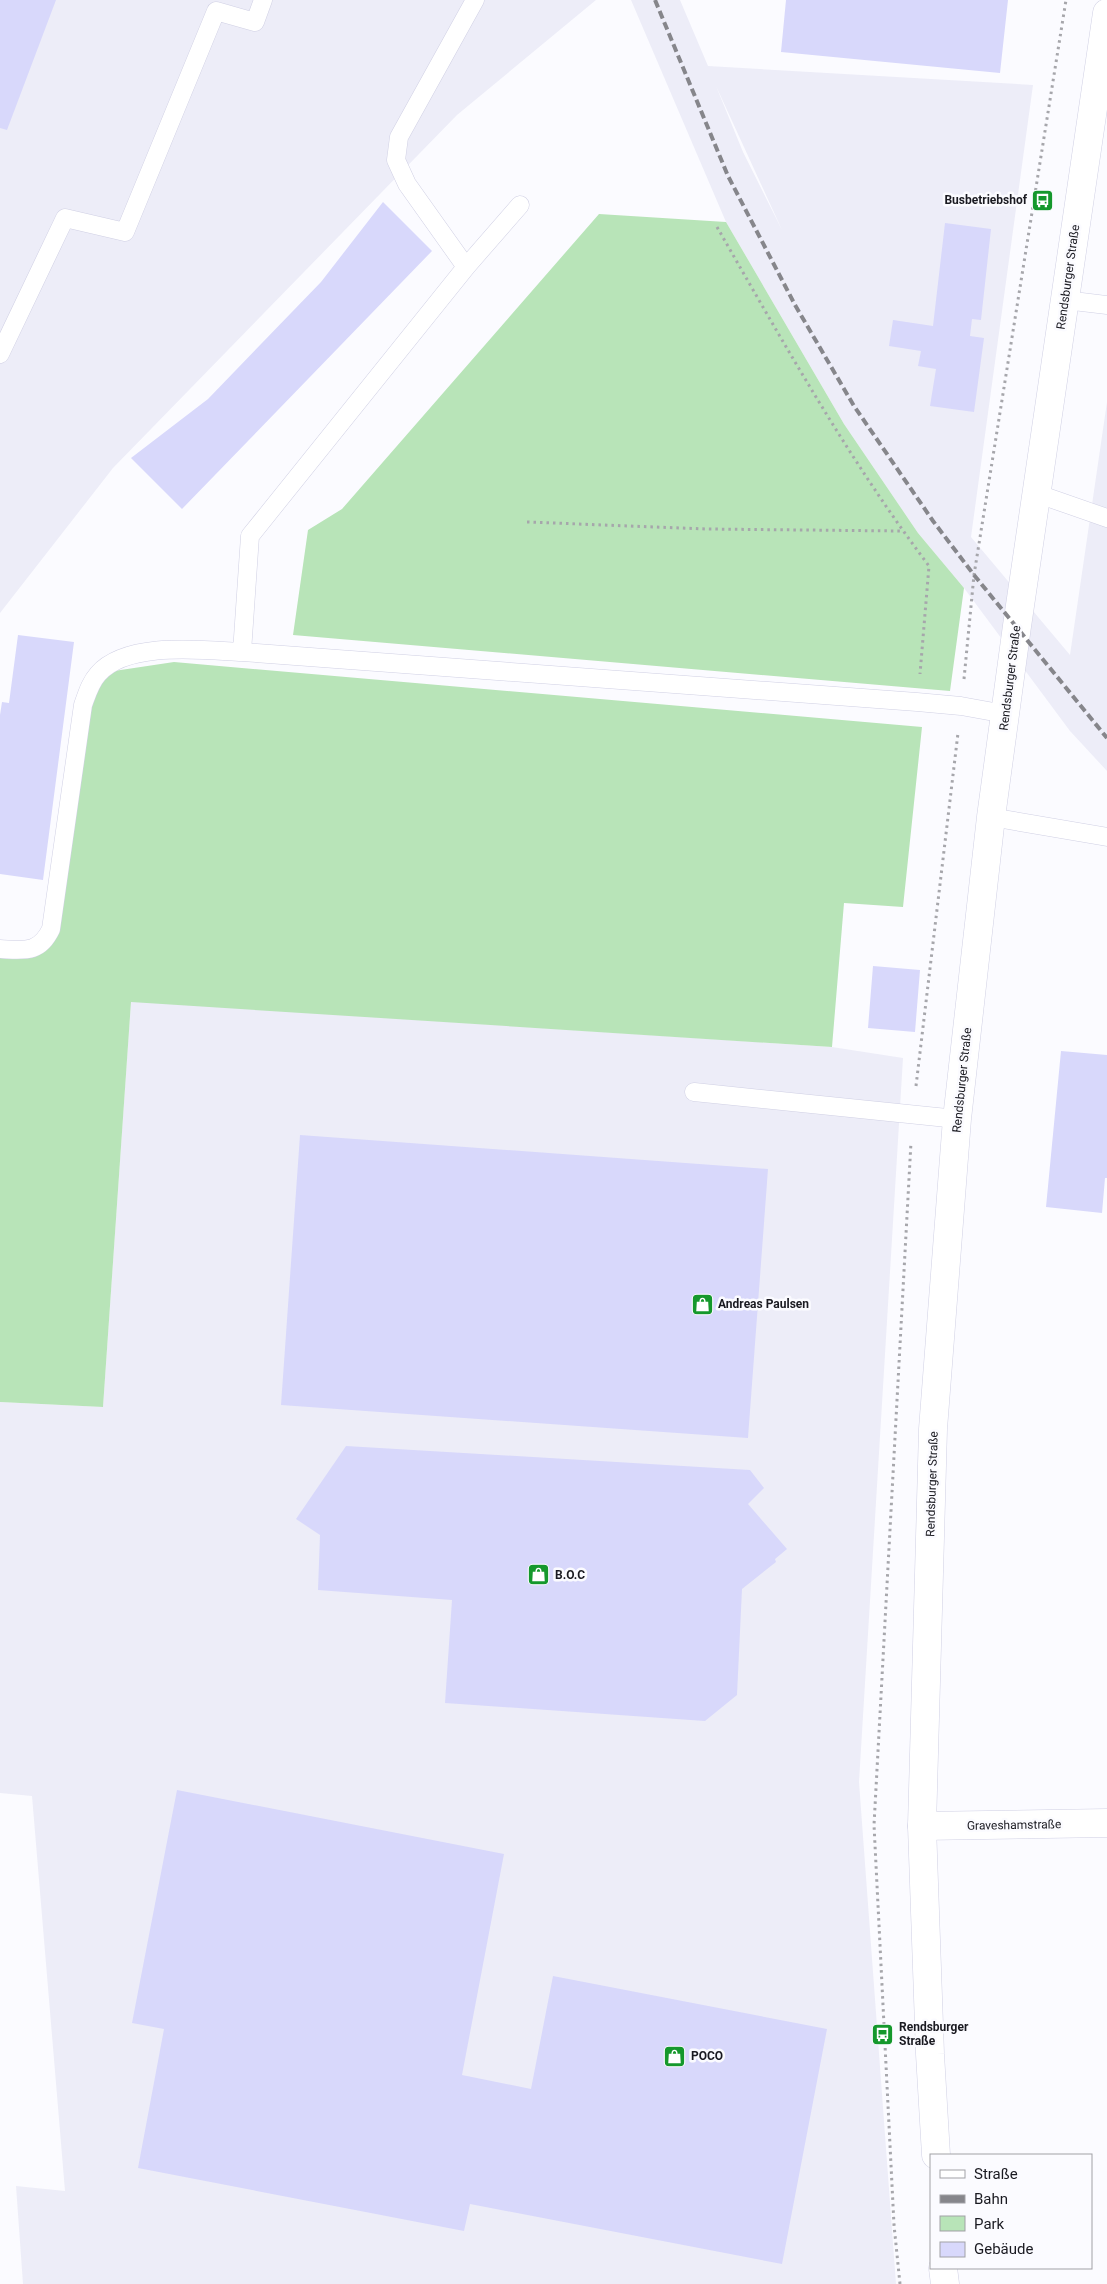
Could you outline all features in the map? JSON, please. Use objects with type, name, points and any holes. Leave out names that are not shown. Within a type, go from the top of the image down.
[{"type":"street","name":"Rendsburger Straße","points":[[936,2154],[930,2054],[922,1826],[934,1429],[957,1119],[991,817],[1066,300],[1082,172],[1107,13]]},
{"type":"street","name":"Graveshamstraße","points":[[922,1826],[1107,1823]]},
{"type":"street","points":[[944,2269],[944,2284]]},
{"type":"lane","points":[[0,354],[65,218],[125,232],[216,11],[255,22],[263,0]]},
{"type":"lane","points":[[466,268],[407,184],[396,160],[399,137],[475,0]]},
{"type":"lane","points":[[242,652],[250,536],[466,268],[520,205]]},
{"type":"lane","points":[[1066,300],[1107,305]]},
{"type":"lane","points":[[1038,494],[1107,518]]},
{"type":"lane","points":[[0,949],[31,949],[39,946],[46,939],[51,929],[83,705],[88,689],[98,674],[120,659],[151,652],[196,649],[917,702],[961,706],[1005,714]]},
{"type":"lane","points":[[991,817],[1107,837]]},
{"type":"lane","points":[[694,1092],[957,1119]]},
{"type":"path","points":[[717,227],[832,423],[902,531],[928,566],[917,702]]},
{"type":"path","points":[[527,522],[706,529],[902,531]]},
{"type":"shaded area","points":[[0,0],[596,0],[457,115],[113,468],[0,613]]},
{"type":"shaded area","points":[[631,0],[680,0],[708,66],[1033,85],[971,537],[1070,655],[1107,402],[1107,771],[1070,731],[964,588],[918,533],[844,424],[726,222]],"holes":[[[716,86],[782,230],[743,152]]]},
{"type":"shaded area","points":[[131,1001],[832,1047],[903,1058],[859,1782],[896,2284],[23,2284],[16,2186],[65,2191],[32,1796],[0,1793],[0,1402],[103,1407]]},
{"type":"green space","points":[[599,214],[726,222],[844,424],[918,533],[964,588],[950,691],[293,635],[308,530],[342,509]]},
{"type":"green space","points":[[174,662],[922,727],[903,907],[844,903],[832,1047],[131,1002],[103,1407],[0,1402],[0,954],[41,949],[93,691],[114,671]]},
{"type":"building","points":[[0,0],[56,0],[7,130],[0,128]]},
{"type":"building","points":[[786,0],[1008,0],[1000,73],[781,52]]},
{"type":"building","points":[[383,202],[432,251],[182,509],[131,458],[208,399],[321,282]]},
{"type":"building","points":[[945,223],[991,229],[981,320],[972,319],[970,336],[984,338],[974,412],[930,406],[936,369],[918,366],[921,351],[889,346],[893,320],[933,326]]},
{"type":"building","points":[[18,635],[74,642],[43,880],[0,874],[0,715],[2,702],[9,703]]},
{"type":"building","points":[[873,966],[920,970],[915,1032],[868,1028]]},
{"type":"building","points":[[1061,1051],[1107,1055],[1107,1178],[1105,1178],[1102,1213],[1046,1207]]},
{"type":"building","points":[[300,1135],[768,1169],[748,1438],[281,1405]]},
{"type":"building","name":"B.O.C","points":[[346,1446],[750,1470],[764,1488],[748,1504],[787,1549],[775,1559],[776,1562],[742,1589],[737,1695],[705,1721],[445,1703],[452,1600],[318,1590],[320,1535],[296,1519]]},
{"type":"building","points":[[177,1790],[504,1854],[462,2075],[531,2089],[553,1976],[827,2029],[782,2264],[470,2204],[464,2231],[138,2168],[164,2029],[132,2023]]},
{"type":"railway","points":[[655,0],[728,176],[795,305],[854,406],[933,521],[974,575],[1107,738]]},
{"type":"place","name":"Busbetriebshof","points":[[1043,200]]},
{"type":"place","name":"Andreas Paulsen","points":[[702,1304]]},
{"type":"place","name":"B.O.C","points":[[539,1575]]},
{"type":"place","name":"Rendsburger Straße","points":[[883,2034]]},
{"type":"place","name":"POCO","points":[[675,2056]]}]
